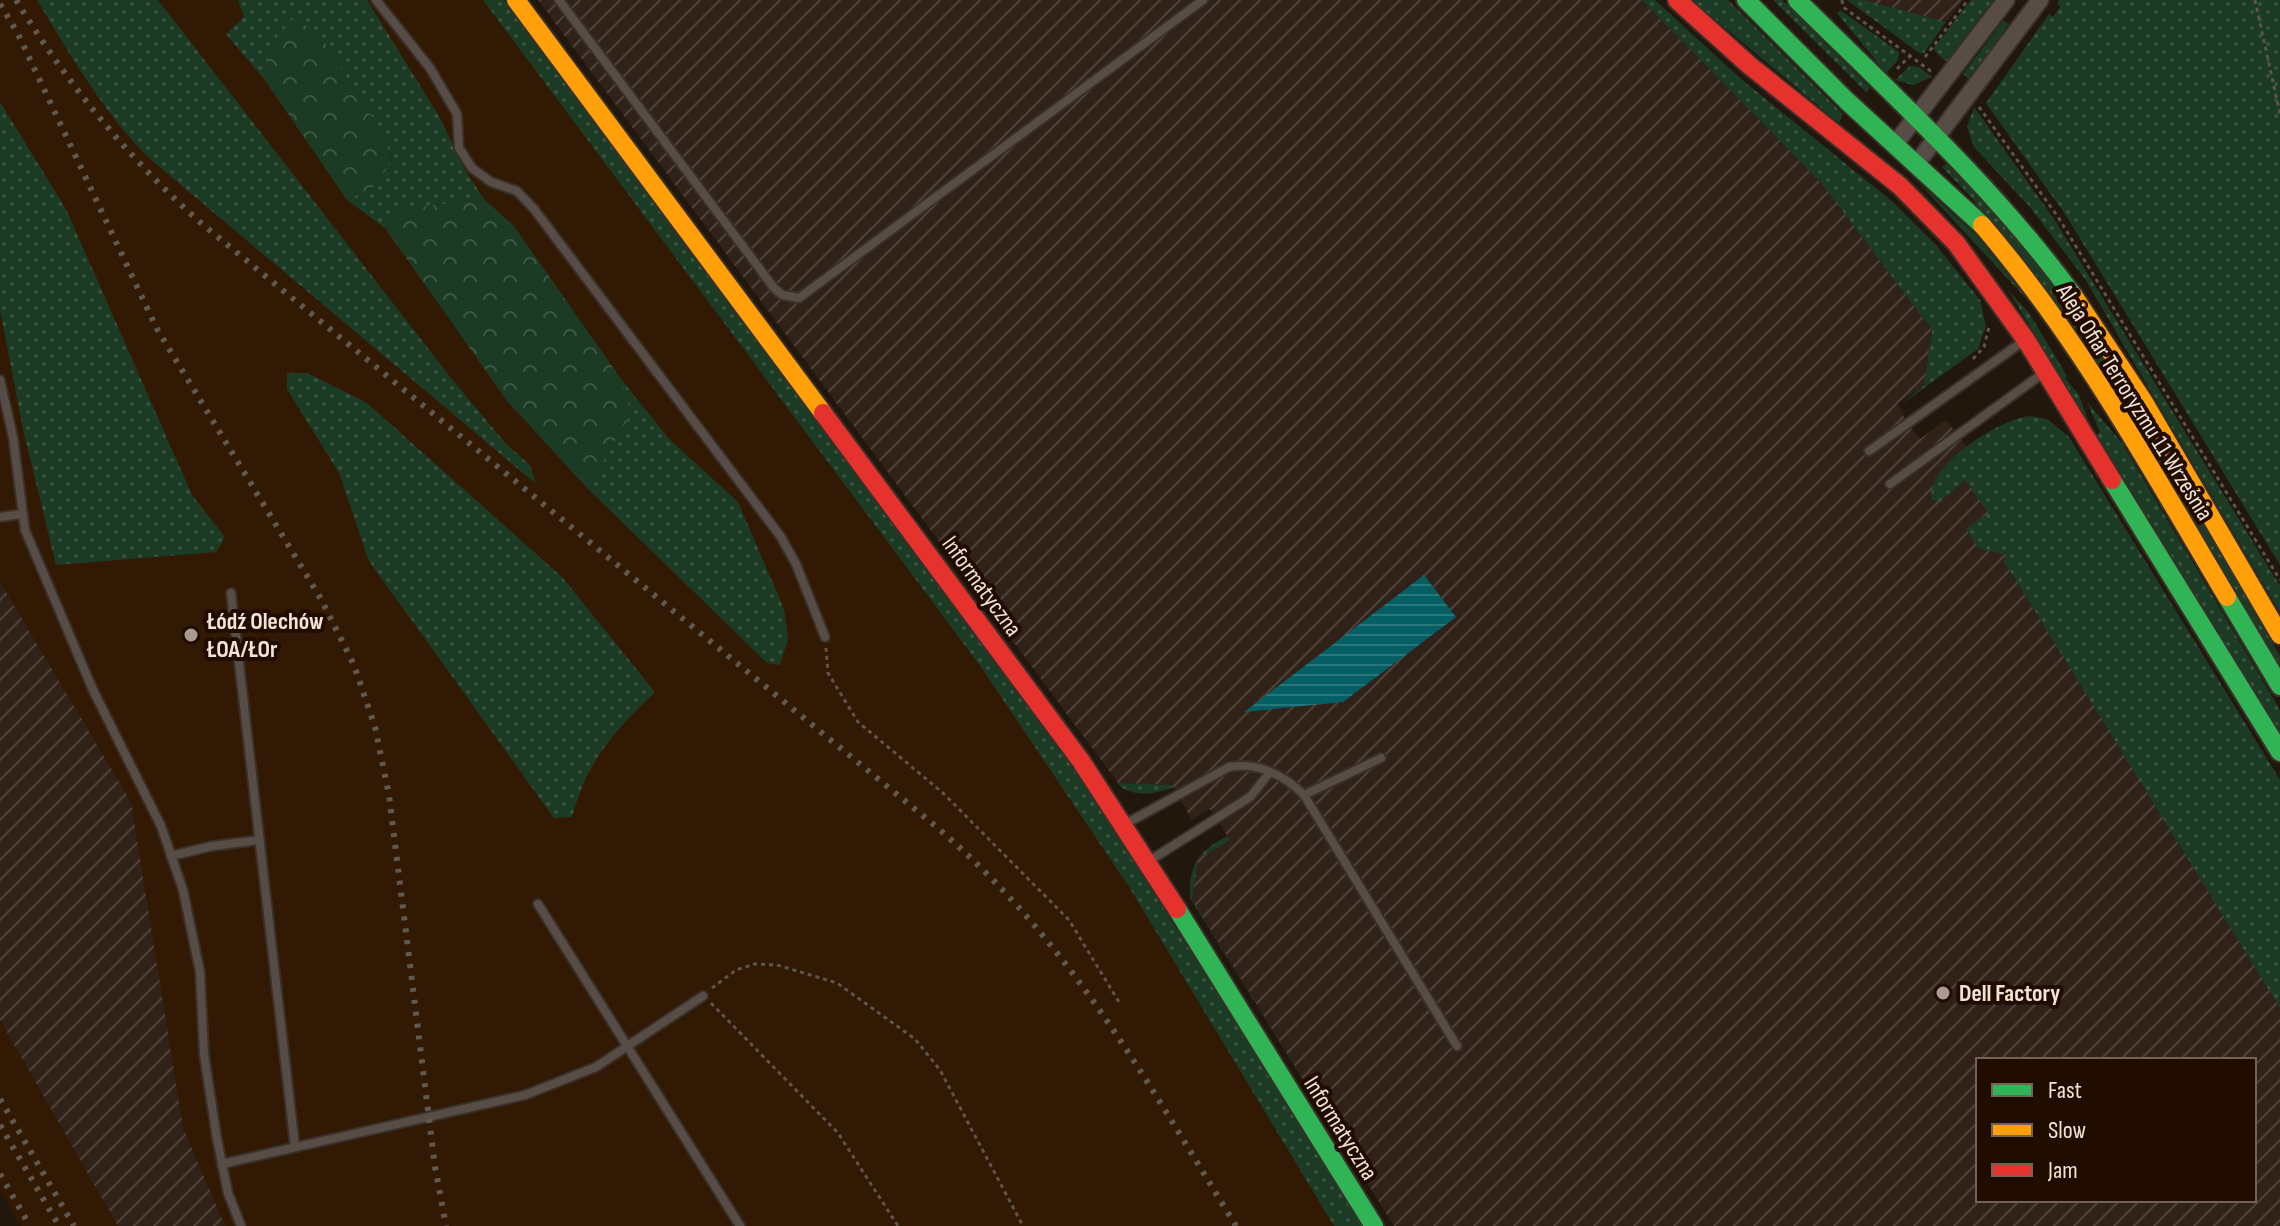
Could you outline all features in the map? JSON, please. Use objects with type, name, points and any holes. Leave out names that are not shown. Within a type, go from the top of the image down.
[{"type":"street","name":"Informatyczna","points":[[516,0],[1125,825],[1374,1226]]},
{"type":"street","points":[[1677,0],[1749,65],[1900,186],[1956,243],[2046,371],[2280,752]]},
{"type":"street","name":"Aleja Ofiar Terroryzmu 11 Września","points":[[1746,0],[1990,233],[2061,323],[2280,686]]},
{"type":"street","name":"Aleja Ofiar Terroryzmu 11 Września","points":[[1797,0],[1917,118],[2021,229],[2085,312],[2280,635]]},
{"type":"street","points":[[1895,144],[2006,0]]},
{"type":"street","points":[[1917,163],[2040,0]]},
{"type":"lane","points":[[376,0],[430,68],[457,114],[459,148],[472,168],[491,182],[517,191],[534,209],[781,537],[796,564],[825,637]]},
{"type":"lane","points":[[559,0],[774,288],[782,295],[799,298],[1203,0]]},
{"type":"lane","points":[[1869,451],[2026,340]]},
{"type":"lane","points":[[1890,484],[2046,371]]},
{"type":"lane","points":[[0,380],[13,437],[25,530],[93,690],[132,764],[183,890],[200,972],[204,1054],[222,1164],[241,1226]]},
{"type":"lane","points":[[0,517],[22,514]]},
{"type":"lane","points":[[231,593],[295,1147]]},
{"type":"lane","points":[[1304,795],[1381,758]]},
{"type":"lane","points":[[1125,825],[1229,767],[1247,764],[1288,779],[1304,795],[1457,1046]]},
{"type":"lane","points":[[1148,862],[1250,797],[1270,772]]},
{"type":"lane","points":[[171,856],[212,846],[260,840]]},
{"type":"lane","points":[[538,904],[740,1226]]},
{"type":"lane","points":[[222,1164],[525,1095],[590,1070],[703,996]]},
{"type":"path","points":[[1842,0],[1843,7],[1936,75]]},
{"type":"path","points":[[1925,57],[1968,0]]},
{"type":"path","points":[[2255,0],[2280,114]]},
{"type":"path","points":[[1888,78],[1914,52]]},
{"type":"path","points":[[1963,366],[1984,347],[1989,318]]},
{"type":"path","points":[[825,637],[828,673],[858,722],[943,793],[1069,920],[1119,1002]]},
{"type":"path","points":[[898,1226],[838,1133],[752,1041],[703,996],[736,970],[766,963],[837,983],[915,1039],[940,1070],[1023,1226]]},
{"type":"shaded area","points":[[0,0],[483,0],[981,667],[1129,887],[1334,1226],[21,1226],[0,1190]]},
{"type":"shaded area","points":[[538,0],[1642,0],[1822,184],[1932,330],[1924,385],[1898,403],[1907,424],[1920,439],[1946,420],[2280,854],[2280,1226],[1394,1226],[1192,900],[1198,858],[1230,840],[1210,809],[1192,820],[1172,785],[1118,783]]},
{"type":"shaded area","points":[[1864,0],[1963,0],[1946,22]]},
{"type":"shaded area","points":[[0,582],[131,802],[183,1128],[225,1226],[118,1226],[0,1020]]},
{"type":"green space","points":[[37,0],[158,0],[451,378],[507,445],[530,465],[536,484],[149,158],[102,103]]},
{"type":"green space","points":[[238,0],[367,0],[439,116],[465,170],[484,199],[403,209],[385,228],[347,200],[377,185],[392,158],[380,130],[319,33],[274,40],[264,79],[226,34],[244,17]]},
{"type":"green space","points":[[483,0],[504,0],[1087,787],[1363,1226],[1334,1226],[1129,887],[981,667]]},
{"type":"green space","points":[[1642,0],[1655,0],[1741,79],[1893,202],[1936,245],[1980,300],[1986,326],[1978,349],[1899,406],[1924,385],[1932,330],[1822,184]]},
{"type":"green space","points":[[1692,0],[1728,0],[1843,114],[1839,123]]},
{"type":"green space","points":[[1773,0],[1782,0],[1870,88],[1866,92]]},
{"type":"green space","points":[[1847,0],[1864,0],[1946,22],[1924,53],[1919,53]]},
{"type":"green space","points":[[1971,0],[1993,0],[1946,62],[1933,49]]},
{"type":"green space","points":[[2059,0],[2280,0],[2280,565],[2065,214],[1986,103],[2049,14],[2053,17],[2060,7],[2057,3]]},
{"type":"green space","points":[[1840,10],[1899,52],[1898,60],[1886,73],[1837,13]]},
{"type":"green space","points":[[293,19],[319,33],[380,130],[392,159],[377,185],[347,200],[264,79],[274,40]]},
{"type":"green space","points":[[2003,21],[2009,24],[1969,79],[1963,74]]},
{"type":"green space","points":[[1910,66],[1919,67],[1932,77],[1913,85],[1895,80]]},
{"type":"green space","points":[[0,102],[66,209],[192,495],[225,537],[216,552],[56,565],[23,429],[0,310]]},
{"type":"green space","points":[[1974,107],[2054,219],[2280,586],[2280,612],[2085,279],[2029,206],[1973,146],[1967,126]]},
{"type":"green space","points":[[1947,163],[1998,217],[2088,335],[2168,463],[2280,656],[2280,668],[1973,199],[1942,167]]},
{"type":"green space","points":[[1918,182],[1977,236],[2035,308]]},
{"type":"green space","points":[[484,199],[514,226],[621,379],[631,414],[587,488],[507,401],[385,228],[403,209]]},
{"type":"green space","points":[[2008,290],[2029,313],[2067,376],[2065,378],[2079,395],[2089,423]]},
{"type":"green space","points":[[287,373],[307,373],[367,403],[562,577],[655,692],[594,763],[572,817],[554,818],[369,561],[339,473],[287,389]]},
{"type":"green space","points":[[621,379],[670,440],[738,502],[784,609],[788,639],[780,665],[767,663],[587,488],[631,414]]},
{"type":"green space","points":[[2087,402],[2122,443],[2280,710],[2280,733],[2097,435],[2100,432]]},
{"type":"green space","points":[[2029,416],[2047,419],[2069,437],[2280,780],[2280,1008],[2004,561],[2006,555],[1978,548],[1966,529],[1988,513],[1965,480],[1941,501],[1932,500],[1933,487],[1940,473],[1967,446],[2000,426]]},
{"type":"green space","points":[[1117,783],[1173,787],[1144,794],[1129,791]]},
{"type":"green space","points":[[1227,836],[1230,840],[1198,859]]},
{"type":"green space","points":[[1198,859],[1192,900],[1394,1226],[1190,898],[1191,876]]},
{"type":"water","points":[[1424,575],[1456,617],[1343,702],[1244,712]]},
{"type":"railway","points":[[16,0],[78,91],[124,147],[202,224],[933,824],[981,868],[1025,914],[1101,1012],[1236,1226]]},
{"type":"railway","points":[[0,4],[18,34],[157,329],[321,599],[354,665],[375,727],[389,795],[435,1167],[446,1226]]},
{"type":"railway","points":[[0,1099],[74,1226]]},
{"type":"railway","points":[[0,1125],[59,1226]]},
{"type":"railway","points":[[0,1174],[30,1226]]},
{"type":"traffic: fast","points":[[1746,0],[1847,101],[1982,225]]},
{"type":"traffic: fast","points":[[1797,0],[1976,179],[2073,295]]},
{"type":"traffic: fast","points":[[2112,480],[2280,752]]},
{"type":"traffic: fast","points":[[2227,597],[2280,686]]},
{"type":"traffic: fast","points":[[1177,909],[1374,1226]]},
{"type":"traffic: slow","points":[[516,0],[823,413]]},
{"type":"traffic: slow","points":[[1982,225],[2018,268],[2083,359],[2227,597]]},
{"type":"traffic: slow","points":[[2073,295],[2144,402],[2280,635]]},
{"type":"traffic: jam","points":[[1677,0],[1749,65],[1900,186],[1956,243],[2026,340],[2112,480]]},
{"type":"traffic: jam","points":[[823,413],[1081,761],[1177,909]]},
{"type":"place","name":"Łódź Olechów ŁOA/ŁOr","points":[[191,635]]},
{"type":"place","name":"Dell Factory","points":[[1943,993]]}]
